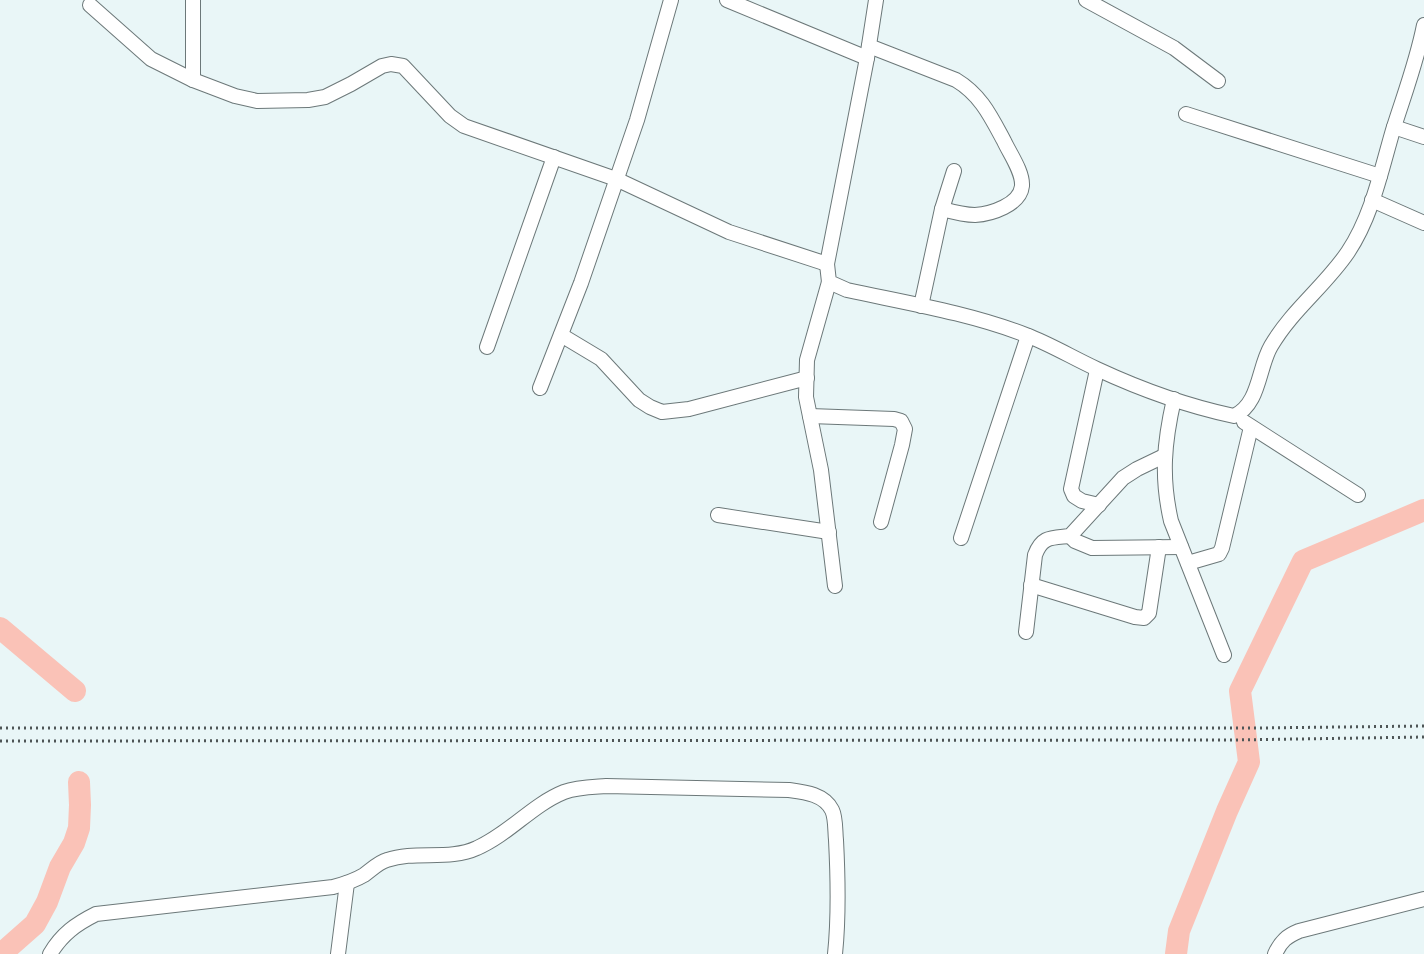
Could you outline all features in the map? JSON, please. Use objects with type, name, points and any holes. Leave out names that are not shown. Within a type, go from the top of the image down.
[{"type":"street","points":[[193,0],[193,80]]},
{"type":"street","points":[[727,0],[868,52],[956,80],[968,87],[979,97],[990,113],[1020,174],[1022,187],[1018,197],[1008,205],[989,213],[962,214],[942,209]]},
{"type":"street","points":[[835,586],[821,470],[806,397],[807,360],[829,282],[827,264],[868,52],[876,0]]},
{"type":"street","points":[[1086,0],[1174,48],[1218,81]]},
{"type":"street","points":[[540,388],[581,283],[637,120],[668,1]]},
{"type":"street","points":[[90,5],[151,59],[193,80],[234,96],[257,101],[308,100],[331,94],[382,66],[392,64],[403,66],[450,116],[464,126],[616,179],[730,232],[827,264]]},
{"type":"street","points":[[1234,416],[1244,411],[1250,403],[1270,348],[1279,334],[1348,253],[1360,233],[1380,176],[1394,127],[1419,68],[1424,25]]},
{"type":"street","points":[[1186,114],[1380,176]]},
{"type":"street","points":[[1394,127],[1424,137]]},
{"type":"street","points":[[487,347],[554,158]]},
{"type":"street","points":[[921,306],[942,209],[954,171]]},
{"type":"street","points":[[1372,200],[1424,223]]},
{"type":"street","points":[[829,282],[847,290],[966,316],[1028,336],[1097,370],[1150,391],[1234,416],[1358,495]]},
{"type":"street","points":[[561,334],[601,359],[639,400],[662,412],[688,408],[807,378]]},
{"type":"street","points":[[961,538],[1028,336]]},
{"type":"street","points":[[1097,370],[1071,489],[1074,496],[1082,501],[1098,505]]},
{"type":"street","points":[[1174,399],[1166,436],[1164,456],[1166,500],[1171,521],[1224,654]]},
{"type":"street","points":[[810,416],[894,419],[901,421],[905,429],[902,445],[881,522]]},
{"type":"street","points":[[1188,563],[1219,554],[1222,548],[1251,427]]},
{"type":"street","points":[[1026,632],[1035,555],[1039,544],[1048,538],[1070,536],[1123,478],[1137,469],[1164,456]]},
{"type":"street","points":[[718,515],[829,532]]},
{"type":"street","points":[[1070,536],[1075,541],[1092,548],[1181,546]]},
{"type":"street","points":[[1031,585],[1144,618],[1148,613],[1159,547]]},
{"type":"street","points":[[50,954],[58,940],[75,924],[96,914],[333,887],[347,883],[362,876],[386,860],[398,857],[456,853],[476,849],[492,841],[552,798],[565,791],[606,786],[781,790],[808,792],[823,800],[832,810],[837,861],[837,936],[835,954]]},
{"type":"street","points":[[338,954],[347,883]]},
{"type":"street","points":[[1275,954],[1279,944],[1287,936],[1299,931],[1424,899]]},
{"type":"waterway","points":[[1176,954],[1179,931],[1227,811],[1249,762],[1240,691],[1303,561],[1424,510]]},
{"type":"waterway","points":[[0,628],[75,691]]},
{"type":"waterway","points":[[1,954],[35,924],[47,902],[60,867],[74,843],[79,828],[79,782]]},
{"type":"railway","points":[[0,728],[1258,728],[1424,726]]},
{"type":"railway","points":[[0,741],[1233,740],[1424,737]]}]
